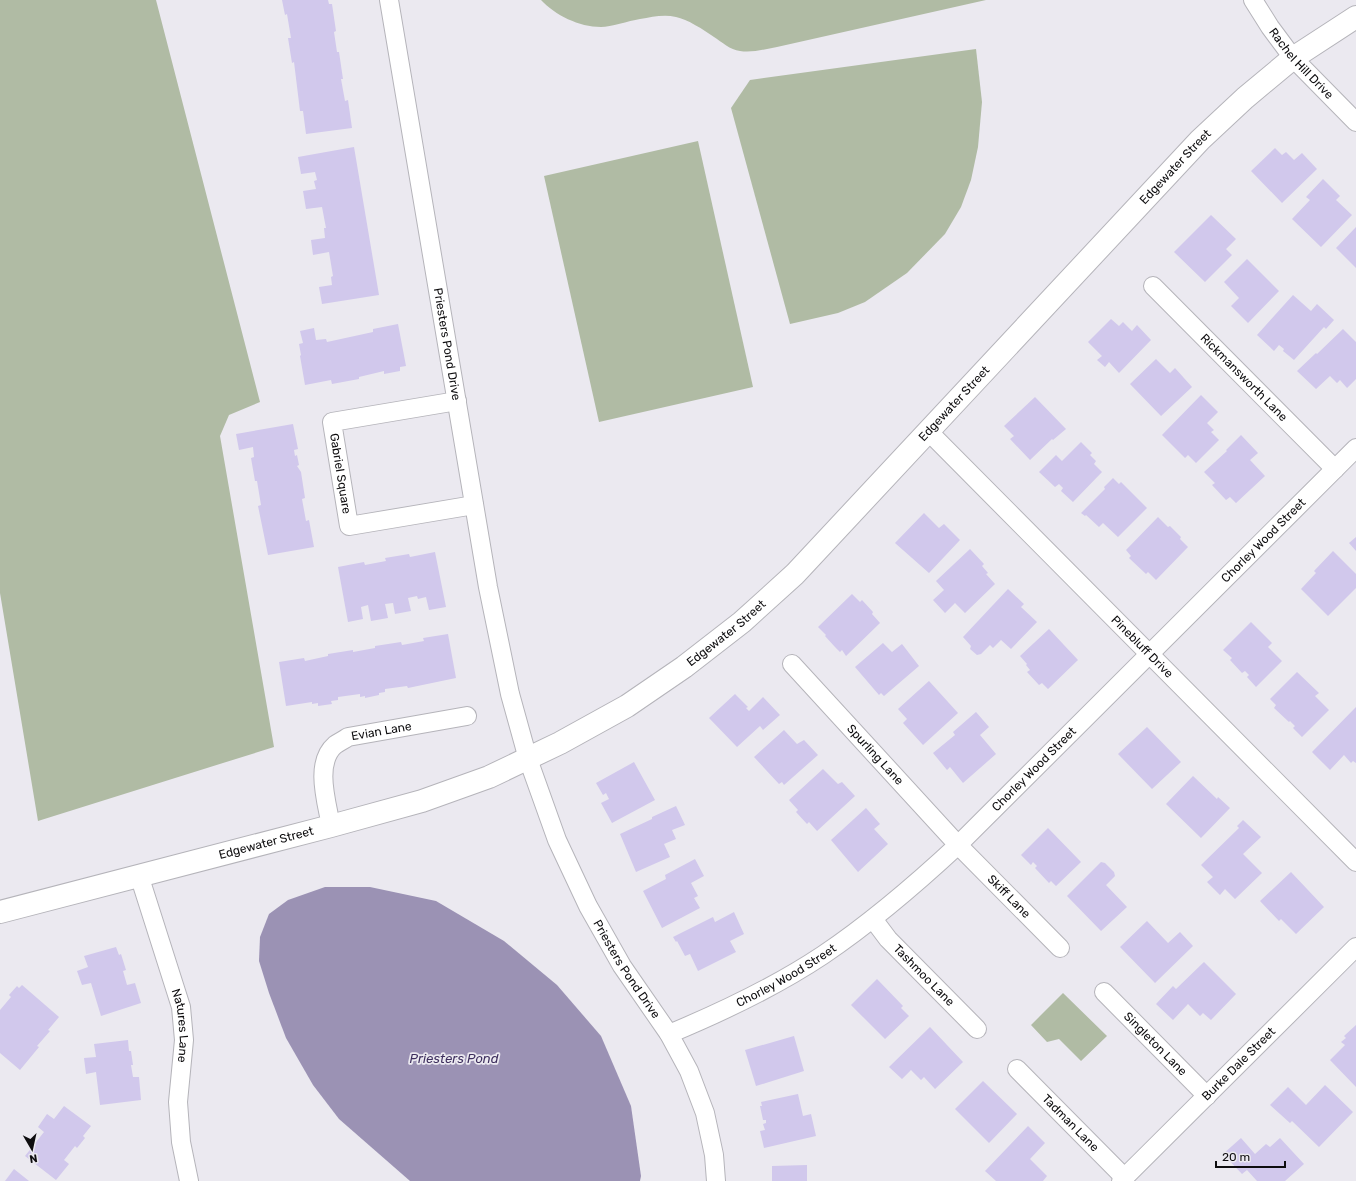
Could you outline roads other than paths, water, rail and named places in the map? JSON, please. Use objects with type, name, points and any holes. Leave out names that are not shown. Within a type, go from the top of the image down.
[{"type":"street","name":"Priesters Pond Drive","points":[[389,0],[488,587],[509,688],[528,759],[557,840],[588,906],[622,966],[669,1034],[689,1071],[705,1113],[714,1155],[716,1181]]},
{"type":"street","name":"Rachel Hill Drive","points":[[1252,0],[1293,58],[1356,122]]},
{"type":"street","name":"Edgewater Street","points":[[0,912],[422,801],[489,777],[528,759],[627,706],[684,667],[742,622],[795,574],[1200,140],[1245,98],[1293,58],[1356,17]]},
{"type":"street","name":"Rickmansworth Lane","points":[[1153,286],[1335,469]]},
{"type":"street","name":"Gabriel Square","points":[[457,401],[332,422],[349,526],[474,505]]},
{"type":"street","name":"Pinebluff Drive","points":[[928,431],[1356,862]]},
{"type":"street","name":"Chorley Wood Street","points":[[669,1034],[712,1016],[769,987],[823,955],[873,919],[916,884],[958,845],[1356,448]]},
{"type":"street","name":"Spurling Lane","points":[[792,664],[958,845]]},
{"type":"street","name":"Evian Lane","points":[[331,826],[322,773],[325,759],[334,746],[348,737],[467,716]]},
{"type":"street","name":"Skiff Lane","points":[[958,845],[1060,948]]},
{"type":"street","name":"Natures Lane","points":[[139,875],[181,1007],[184,1040],[178,1102],[180,1142],[189,1181]]},
{"type":"street","name":"Tashmoo Lane","points":[[873,919],[888,939],[977,1029]]},
{"type":"street","name":"Burke Dale Street","points":[[1123,1179],[1356,947]]},
{"type":"street","name":"Singleton Lane","points":[[1104,992],[1207,1096]]},
{"type":"street","name":"Tadman Lane","points":[[1017,1069],[1123,1179]]},
{"type":"water","name":"Priesters Pond","points":[[325,887],[370,887],[436,901],[504,941],[557,985],[601,1036],[631,1106],[641,1176],[640,1181],[410,1181],[339,1119],[313,1085],[286,1038],[259,961],[260,937],[269,914],[288,900]]}]
